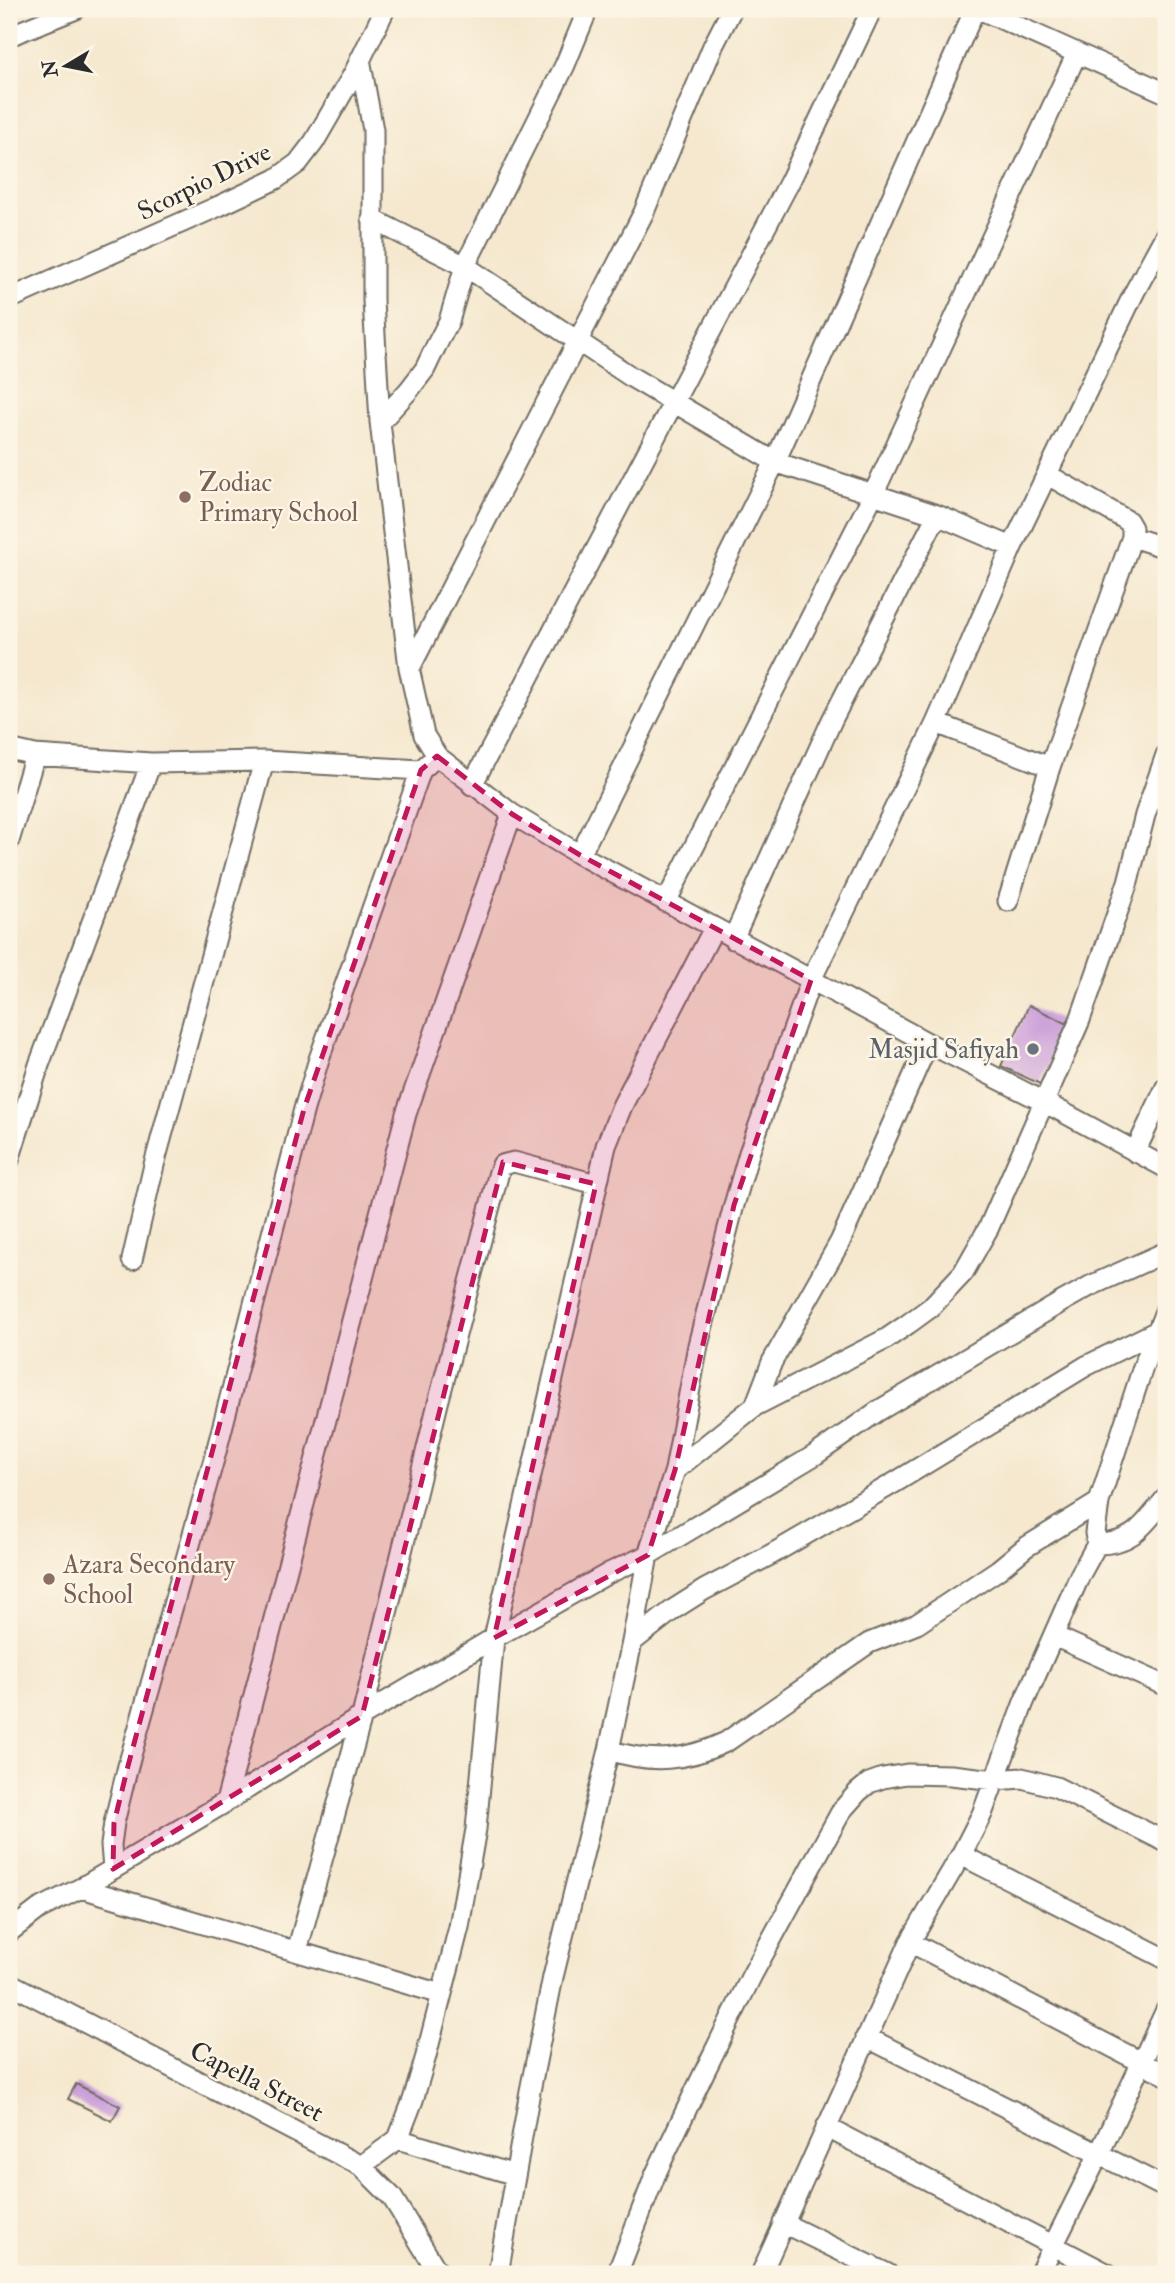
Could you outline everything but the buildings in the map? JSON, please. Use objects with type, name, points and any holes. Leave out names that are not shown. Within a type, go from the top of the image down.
[{"type":"street","points":[[9,36],[76,9]]},
{"type":"street","name":"Scorpio Drive","points":[[9,299],[276,179],[298,163],[314,142],[385,9]]},
{"type":"street","points":[[380,422],[425,369],[449,321],[465,266],[565,65],[588,9]]},
{"type":"street","points":[[409,668],[644,212],[713,46],[732,9]]},
{"type":"street","points":[[472,785],[790,181],[872,9]]},
{"type":"street","points":[[580,855],[775,462],[977,9],[1166,93]]},
{"type":"street","points":[[666,902],[873,495],[1077,53]]},
{"type":"street","points":[[360,59],[373,130],[373,300],[380,422],[409,668],[424,735],[437,757],[512,814],[580,855],[1166,1168]]},
{"type":"street","points":[[372,219],[465,266],[633,377],[775,462],[937,515],[1012,547]]},
{"type":"street","points":[[498,2274],[553,1976],[609,1750],[648,1555],[675,1470],[698,1345],[749,1153],[811,980],[936,723],[1012,547],[1135,292],[1166,234]]},
{"type":"street","points":[[1008,901],[1050,767],[1132,537],[1132,528],[1128,521],[1048,475]]},
{"type":"street","points":[[733,939],[832,720],[937,515]]},
{"type":"street","points":[[1132,537],[1166,548]]},
{"type":"street","points":[[936,723],[1050,767]]},
{"type":"street","points":[[9,749],[35,755],[151,763],[264,761],[421,770]]},
{"type":"street","points":[[9,841],[35,755]]},
{"type":"street","points":[[675,1470],[755,1406],[886,1339],[930,1308],[963,1273],[989,1227],[1088,997],[1128,882],[1145,815],[1166,755]]},
{"type":"street","points":[[113,1869],[111,1845],[114,1823],[128,1766],[222,1427],[304,1109],[319,1059],[421,770],[437,757]]},
{"type":"street","points":[[132,1260],[264,761]]},
{"type":"street","points":[[9,1160],[39,1065],[151,763]]},
{"type":"street","points":[[226,1802],[406,1114],[512,814]]},
{"type":"street","points":[[361,2166],[398,2139],[413,2100],[459,1927],[473,1854],[494,1637],[606,1146],[622,1106],[714,928]]},
{"type":"street","points":[[755,1406],[772,1362],[840,1242],[928,1043]]},
{"type":"street","points":[[1135,1152],[1156,1113],[1166,1087]]},
{"type":"street","points":[[297,1951],[362,1716],[438,1403],[502,1165],[509,1162],[520,1163],[596,1184]]},
{"type":"street","points":[[9,1932],[39,1909],[81,1888],[226,1802],[494,1637],[609,1573],[648,1555],[815,1455],[878,1411],[1055,1306],[1090,1286],[1166,1252]]},
{"type":"street","points":[[761,2274],[910,1942],[982,1814],[1024,1702],[1080,1575],[1097,1544],[1095,1533],[1099,1502],[1143,1367],[1166,1309]]},
{"type":"street","points":[[632,1642],[674,1609],[704,1590],[882,1490],[1086,1366],[1157,1331]]},
{"type":"street","points":[[1097,1544],[1113,1544],[1125,1540],[1141,1527],[1166,1497]]},
{"type":"street","points":[[609,1750],[658,1760],[702,1753],[726,1742],[869,1643],[917,1624],[998,1570],[1026,1547],[1099,1502]]},
{"type":"street","points":[[1054,1636],[1166,1686]]},
{"type":"street","points":[[617,2274],[652,2183],[752,1975],[842,1810],[869,1783],[906,1774],[995,1780],[1022,1778],[1056,1787],[1166,1842]]},
{"type":"street","points":[[961,1855],[1166,1959]]},
{"type":"street","points":[[81,1888],[441,1994]]},
{"type":"street","points":[[910,1942],[1166,2075]]},
{"type":"street","name":"Capella Street","points":[[9,1983],[361,2166],[392,2197],[439,2274]]},
{"type":"street","points":[[1039,2274],[1166,2010]]},
{"type":"street","points":[[866,2037],[1166,2188]]},
{"type":"street","points":[[826,2127],[1108,2274]]},
{"type":"street","points":[[398,2139],[515,2175]]},
{"type":"street","points":[[783,2223],[888,2274]]},
{"type":"highlighted area","points":[[437,756],[512,814],[580,855],[811,980],[734,1205],[675,1470],[648,1555],[494,1638],[596,1184],[503,1162],[362,1716],[113,1869],[114,1823],[128,1766],[304,1109],[421,770]]},
{"type":"place","name":"Zodiac Primary School","points":[[185,497]]},
{"type":"place","name":"Masjid Safiyah","points":[[1033,1049]]},
{"type":"place","name":"Azara Secondary School","points":[[49,1579]]}]
